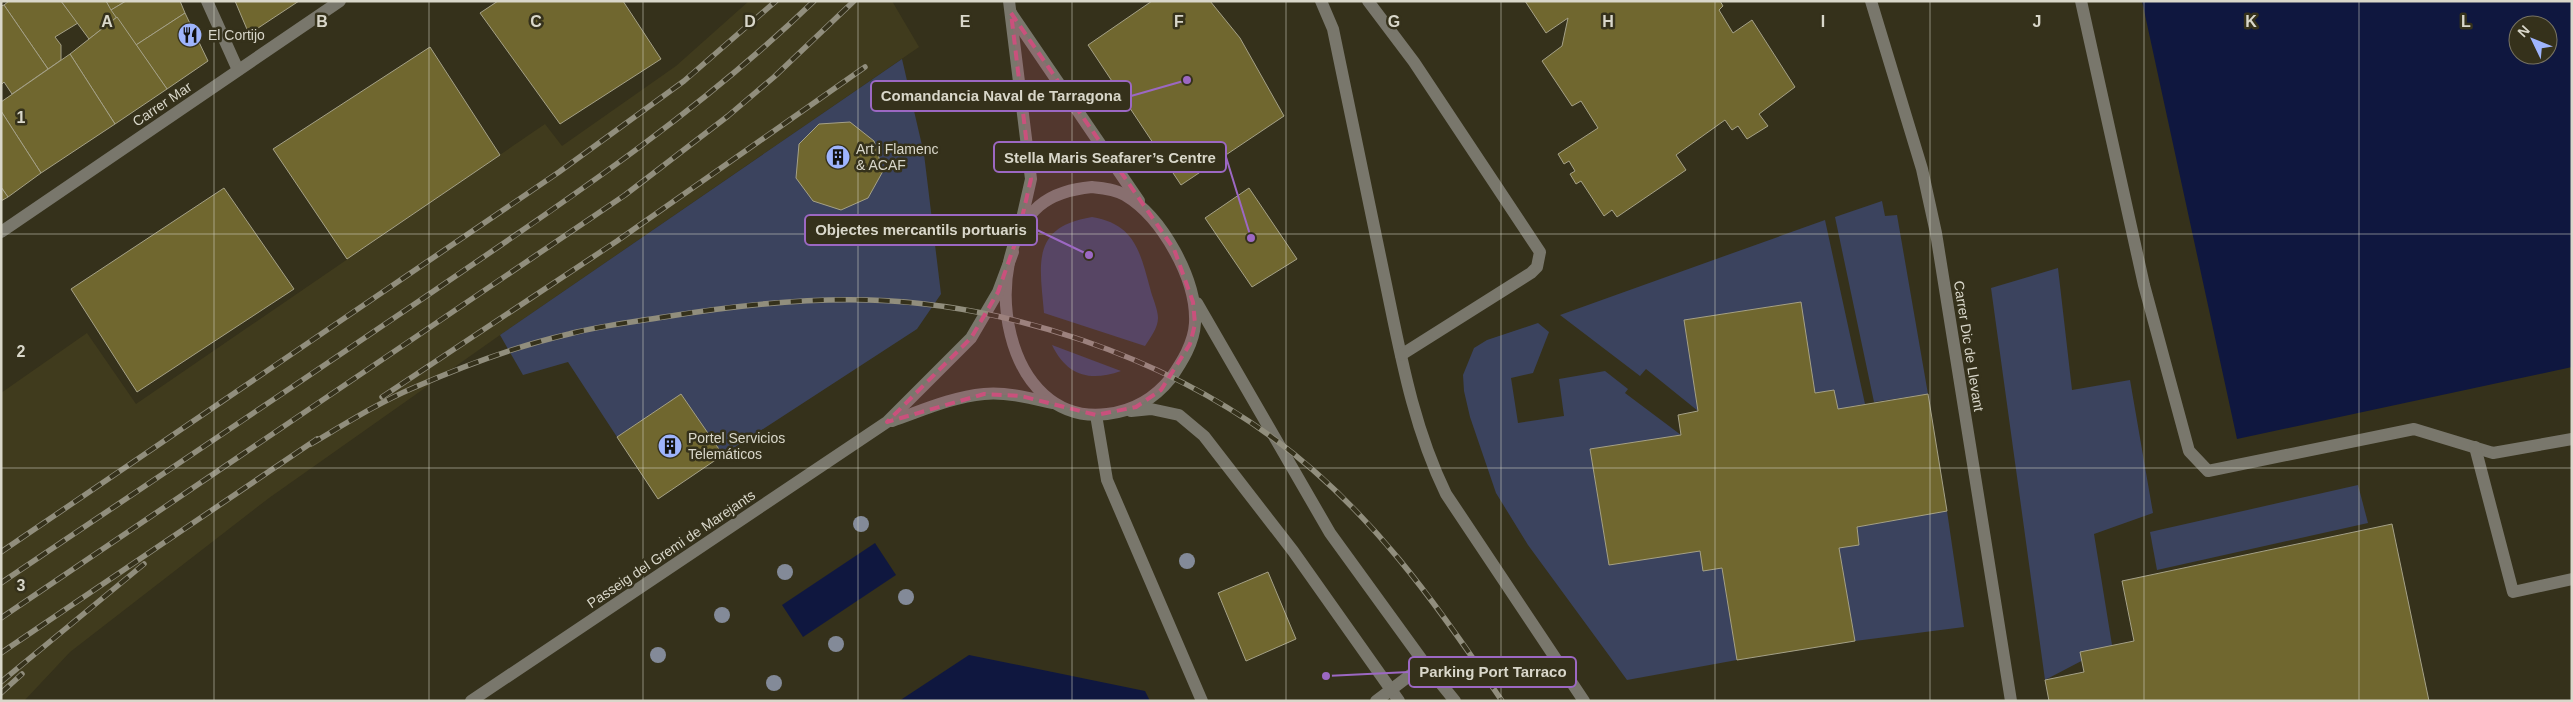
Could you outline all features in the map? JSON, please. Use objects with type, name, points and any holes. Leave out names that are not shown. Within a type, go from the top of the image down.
[{"type":"street","points":[[207,1],[238,70]]},
{"type":"street","name":"Carrer Mar","points":[[1,232],[340,1]]},
{"type":"street","points":[[1321,1],[1332,29],[1401,355],[1417,424],[1428,458],[1446,494],[1584,701]]},
{"type":"street","points":[[1368,1],[1414,62],[1540,252],[1537,267],[1531,274],[1401,355]]},
{"type":"street","name":"Carrer Dic de Llevant","points":[[1871,1],[1922,170],[1936,233],[2011,701]]},
{"type":"street","points":[[2081,1],[2144,285],[2189,451],[2208,471],[2414,430],[2493,453],[2572,439]]},
{"type":"street","points":[[1010,7],[1147,214],[1174,249],[1202,314],[1330,533],[1425,664],[1455,701]]},
{"type":"street","points":[[1010,7],[1031,179],[1013,252],[1006,298],[1010,336],[1016,357],[1027,377],[1058,404],[1076,412],[1096,415],[1151,409],[1165,411],[1179,415],[1204,436],[1293,551],[1399,701]]},
{"type":"street","points":[[1018,235],[1026,220],[1040,206],[1072,188],[1092,187],[1108,189],[1124,195],[1147,214]]},
{"type":"street","name":"Passeig del Gremi de Marejants","points":[[471,701],[887,422],[970,338],[998,292],[1013,252]]},
{"type":"street","points":[[1116,413],[1136,407],[1162,390],[1180,366],[1190,344],[1195,324],[1193,302],[1188,285]]},
{"type":"street","name":"Passeig del Gremi de Marejants","points":[[887,422],[950,401],[984,394],[1020,396],[1058,404]]},
{"type":"street","points":[[1096,415],[1107,480],[1202,701]]},
{"type":"street","points":[[2475,448],[2513,592],[2572,579]]},
{"type":"street","points":[[1376,701],[1425,664]]},
{"type":"highlighted area","points":[[1011,13],[1174,249],[1193,302],[1195,324],[1190,344],[1161,390],[1136,407],[1096,415],[1021,396],[984,394],[887,422],[971,338],[998,292],[1018,235],[1031,179]]},
{"type":"shaded area","points":[[749,1],[892,1],[919,47],[500,335],[269,498],[70,652],[24,701],[1,701],[1,393],[87,333],[136,404],[545,124],[562,146],[676,66]]},
{"type":"shaded area","points":[[902,59],[924,154],[941,294],[917,329],[723,455],[681,394],[617,437],[568,362],[523,375],[500,335]]},
{"type":"shaded area","points":[[1882,201],[1885,216],[1897,215],[1928,394],[1874,402],[1835,217]]},
{"type":"shaded area","points":[[1092,217],[1118,226],[1127,233],[1139,252],[1158,318],[1155,329],[1145,346],[1044,313],[1041,264],[1043,251],[1049,239],[1058,229],[1072,222]]},
{"type":"shaded area","points":[[1825,220],[1865,404],[1838,409],[1834,390],[1815,393],[1800,302],[1684,320],[1698,411],[1646,369],[1640,376],[1560,315]]},
{"type":"shaded area","points":[[2058,268],[2072,390],[2130,380],[2153,513],[2094,534],[2112,645],[2045,680],[1991,288]]},
{"type":"shaded area","points":[[1538,323],[1549,332],[1533,373],[1511,378],[1518,423],[1564,416],[1559,379],[1605,371],[1628,389],[1625,393],[1681,435],[1590,449],[1609,565],[1700,551],[1722,568],[1737,660],[1627,680],[1528,545],[1496,493],[1470,417],[1464,391],[1463,375],[1474,348],[1487,340]]},
{"type":"shaded area","points":[[1052,345],[1121,371],[1099,376],[1080,374],[1065,364]]},
{"type":"shaded area","points":[[2358,485],[2368,523],[2157,570],[2150,532]]},
{"type":"shaded area","points":[[1947,511],[1964,627],[1855,641],[1839,548],[1859,545],[1857,527]]},
{"type":"water","points":[[2142,1],[2572,1],[2572,367],[2237,439]]},
{"type":"water","points":[[875,543],[896,575],[803,637],[782,605]]},
{"type":"water","points":[[969,655],[1145,691],[1150,701],[899,701]]},
{"type":"building","points":[[9,1],[61,1],[78,23],[55,37],[61,45],[61,60],[48,69],[4,5]]},
{"type":"building","points":[[61,1],[106,1],[117,17],[89,39]]},
{"type":"building","points":[[106,1],[126,1],[111,10]]},
{"type":"building","points":[[126,1],[180,1],[185,13],[136,45],[111,10]]},
{"type":"building","points":[[235,1],[299,1],[249,34]]},
{"type":"building","points":[[498,1],[623,1],[661,59],[560,124],[480,13]]},
{"type":"building","points":[[1152,1],[1210,1],[1240,38],[1284,116],[1181,185],[1088,45]]},
{"type":"building","points":[[1525,1],[1720,1],[1723,6],[1719,10],[1733,33],[1752,20],[1795,87],[1759,114],[1768,126],[1747,139],[1738,126],[1732,130],[1725,120],[1676,155],[1686,170],[1617,217],[1612,210],[1604,216],[1581,181],[1576,184],[1570,174],[1575,171],[1569,161],[1564,164],[1558,154],[1598,128],[1581,101],[1572,106],[1542,61],[1562,46],[1568,18],[1546,33]]},
{"type":"building","points":[[4,5],[48,69],[12,94],[4,82],[1,85],[1,6]]},
{"type":"building","points":[[185,13],[208,61],[167,89],[136,45]]},
{"type":"building","points":[[117,17],[167,89],[115,124],[70,54]]},
{"type":"building","points":[[430,47],[500,155],[347,259],[273,149]]},
{"type":"building","points":[[70,54],[115,124],[41,173],[1,111],[1,102]]},
{"type":"building","points":[[1,111],[41,173],[8,197],[1,187]]},
{"type":"building","name":"Art i Flamenc & ACAF","points":[[850,122],[874,141],[883,171],[868,198],[841,210],[813,201],[796,178],[799,144],[819,124]]},
{"type":"building","points":[[1,187],[8,197],[1,201]]},
{"type":"building","points":[[224,188],[294,289],[137,392],[71,289]]},
{"type":"building","points":[[1249,188],[1297,259],[1252,287],[1205,218]]},
{"type":"building","points":[[1801,302],[1815,393],[1834,390],[1838,409],[1928,394],[1947,511],[1857,527],[1859,545],[1839,548],[1855,641],[1737,660],[1722,568],[1703,571],[1700,551],[1609,565],[1590,449],[1681,435],[1678,415],[1698,411],[1684,320]]},
{"type":"building","name":"Portel Servicios Telemáticos","points":[[681,394],[723,455],[658,499],[617,437]]},
{"type":"building","points":[[2392,524],[2429,701],[2049,701],[2045,680],[2084,672],[2080,652],[2134,641],[2122,581]]},
{"type":"building","points":[[1268,572],[1296,639],[1246,661],[1218,593]]},
{"type":"railway","points":[[1,552],[559,172],[684,81],[776,1]]},
{"type":"railway","points":[[1,583],[574,194],[674,121],[722,83],[814,1]]},
{"type":"railway","points":[[1,618],[625,195],[728,116],[774,77],[854,1]]},
{"type":"railway","points":[[382,397],[617,241],[865,67]]},
{"type":"railway","points":[[311,444],[387,400],[451,372],[530,344],[592,329],[715,309],[818,300],[869,300],[922,304],[975,312],[1028,324],[1081,340],[1133,359],[1182,382],[1229,409],[1273,438],[1308,465],[1371,526],[1426,594],[1502,701]]},
{"type":"railway","points":[[1,653],[317,439]]},
{"type":"railway","points":[[1,682],[144,564]]},
{"type":"railway","points":[[1,693],[22,674]]},
{"type":"place","name":"El Cortijo","points":[[190,35]]},
{"type":"place","name":"Comandancia Naval de Tarragona","points":[[1187,80]]},
{"type":"place","name":"Art i Flamenc & ACAF","points":[[838,157]]},
{"type":"place","name":"Stella Maris Seafarer’s Centre","points":[[1251,238]]},
{"type":"place","name":"Objectes mercantils portuaris","points":[[1089,255]]},
{"type":"place","name":"Portel Servicios Telemáticos","points":[[670,446]]},
{"type":"place","name":"Parking Port Tarraco","points":[[1326,676]]}]
